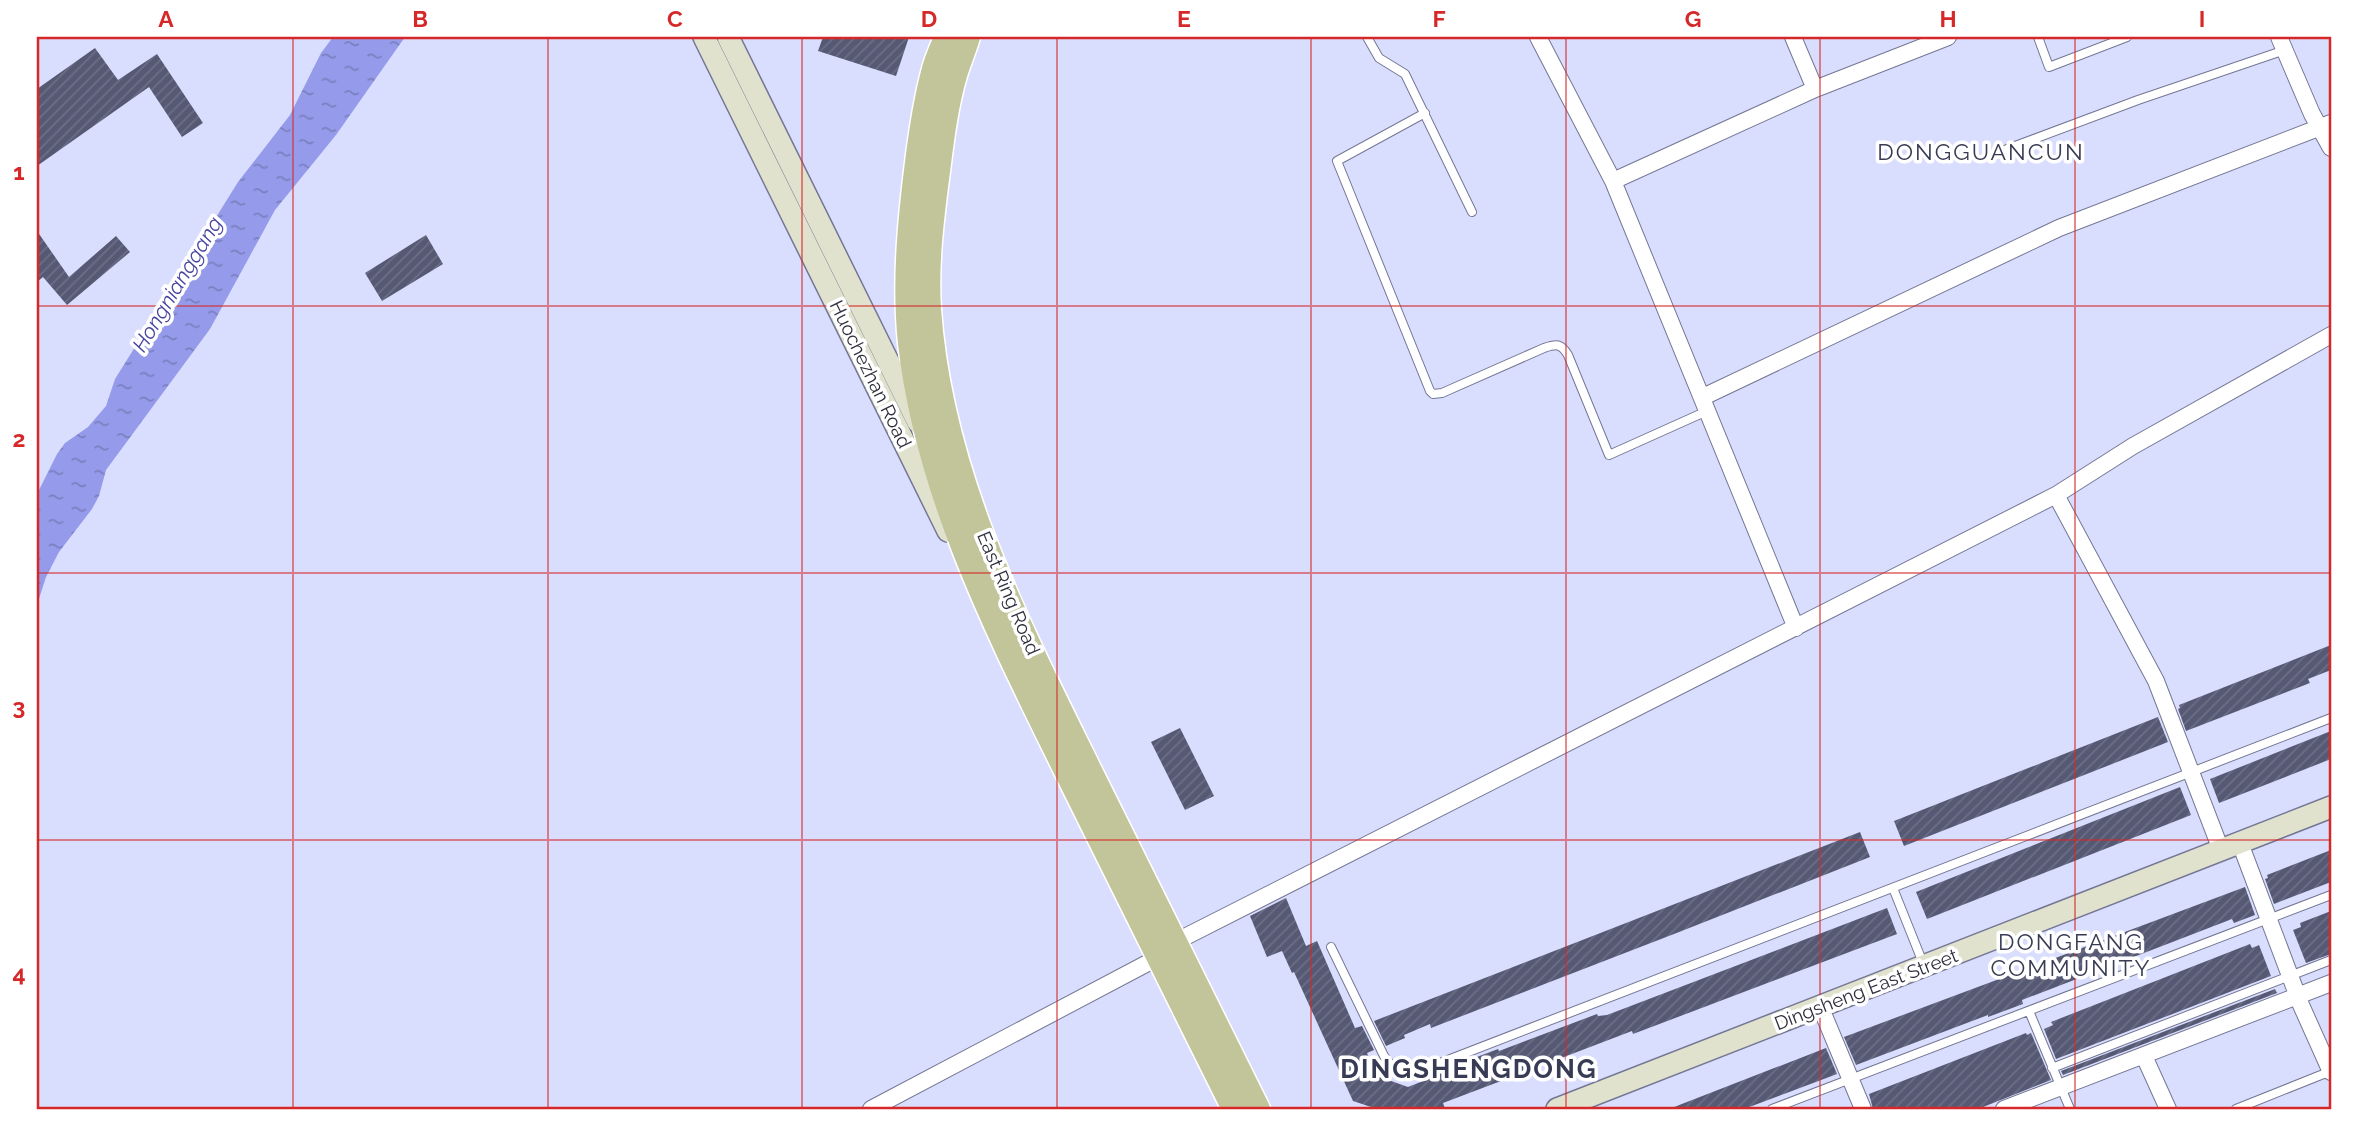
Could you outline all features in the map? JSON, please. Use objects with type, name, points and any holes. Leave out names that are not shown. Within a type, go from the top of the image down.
[{"type":"main road","name":"Huochezhan Road","points":[[704,37],[1047,708]]},
{"type":"main road","name":"Huochezhan Road","points":[[728,37],[929,442]]},
{"type":"main road","name":"East Ring Road","points":[[946,37],[934,70],[922,128],[909,233],[909,332],[918,395],[929,442],[960,536],[1167,950],[1258,1109]]},
{"type":"main road","name":"East Ring Road","points":[[968,37],[955,76],[943,132],[931,223],[928,305],[932,343],[939,391],[951,442],[1047,708]]},
{"type":"main road","name":"Dingsheng East Street","points":[[1557,1109],[2331,807]]},
{"type":"main road","name":"East Ring Road","points":[[1167,950],[1234,1109]]},
{"type":"street","points":[[1538,37],[1614,181],[1796,628]]},
{"type":"street","points":[[1793,37],[1815,89]]},
{"type":"street","points":[[1614,181],[1815,89],[1948,37]]},
{"type":"street","points":[[2282,43],[2326,125],[2331,148]]},
{"type":"street","points":[[1705,404],[2059,228],[2326,125]]},
{"type":"street","points":[[872,1109],[1167,950],[2056,495],[2133,446],[2331,335]]},
{"type":"street","points":[[2056,495],[2156,681],[2191,772],[2269,919],[2298,996],[2331,1071]]},
{"type":"street","points":[[2004,1109],[2331,984]]},
{"type":"street","points":[[1820,1006],[1863,1109]]},
{"type":"street","points":[[2144,1056],[2168,1109]]},
{"type":"lane","points":[[1367,37],[1379,58],[1405,74],[1472,212]]},
{"type":"lane","points":[[2038,37],[2049,67],[2127,37]]},
{"type":"lane","points":[[2007,149],[2282,43]]},
{"type":"lane","points":[[1425,113],[1337,161],[1430,391],[1433,394],[1442,393],[1556,344],[1564,347],[1568,355],[1609,455],[1705,404]]},
{"type":"lane","points":[[1331,947],[1384,1056],[1391,1065],[1409,1075],[2331,718]]},
{"type":"lane","points":[[1894,888],[1924,966]]},
{"type":"lane","points":[[1772,1109],[2331,895]]},
{"type":"lane","points":[[2052,1068],[2331,960]]},
{"type":"lane","points":[[2029,1011],[2070,1109]]},
{"type":"lane","points":[[2236,1109],[2331,1071]]},
{"type":"water","name":"Hongnianggang","points":[[333,37],[405,37],[336,135],[275,210],[210,329],[106,470],[99,496],[59,552],[46,577],[37,605],[37,494],[57,454],[65,443],[88,427],[106,406],[115,379],[238,182],[290,115],[321,53]]},
{"type":"building","points":[[823,37],[909,37],[896,76],[818,51]]},
{"type":"building","points":[[95,48],[118,80],[157,54],[203,123],[182,137],[149,87],[37,166],[37,89]]},
{"type":"building","points":[[37,231],[69,277],[116,236],[130,252],[67,305],[43,277],[37,282]]},
{"type":"building","points":[[426,235],[443,264],[382,301],[365,273]]},
{"type":"building","points":[[2331,645],[2331,670],[2308,679],[2310,683],[2186,731],[2179,705]]},
{"type":"building","points":[[2158,717],[2168,742],[1904,846],[1894,821]]},
{"type":"building","points":[[1180,728],[1214,796],[1185,810],[1151,742]]},
{"type":"building","points":[[2331,731],[2331,759],[2219,803],[2210,779]]},
{"type":"building","points":[[2180,787],[2191,815],[1927,919],[1916,892]]},
{"type":"building","points":[[1860,832],[1870,857],[1431,1028],[1430,1024],[1386,1046],[1374,1021]]},
{"type":"building","points":[[2331,850],[2331,882],[2274,904],[2265,879],[2268,878],[2267,875]]},
{"type":"building","points":[[2245,887],[2255,915],[2234,923],[2232,919],[2022,1000],[2023,1004],[1856,1065],[1844,1037]]},
{"type":"building","points":[[1286,898],[1306,946],[1317,941],[1355,1028],[1362,1026],[1374,1050],[1367,1053],[1377,1076],[1408,1087],[1433,1077],[1432,1074],[1498,1049],[1499,1051],[1597,1014],[1607,1015],[1887,908],[1897,934],[1443,1103],[1445,1109],[1377,1109],[1353,1101],[1282,951],[1267,957],[1250,916]]},
{"type":"building","points":[[2331,911],[2331,954],[2306,963],[2293,930],[2301,927],[2300,923]]},
{"type":"building","points":[[2250,944],[2252,948],[2259,945],[2271,976],[2056,1059],[2044,1029],[2053,1025],[2051,1022]]},
{"type":"building","points":[[2275,989],[2277,993],[2063,1075],[2061,1071]]},
{"type":"building","points":[[2031,1033],[2051,1080],[1978,1109],[1873,1109],[1869,1094]]},
{"type":"building","points":[[1826,1048],[1837,1074],[1744,1109],[1669,1109]]},
{"type":"district","name":"DONGGUANCUN","points":[[1981,151]]},
{"type":"district","name":"DONGFANG COMMUNITY","points":[[2071,954]]},
{"type":"district","name":"DINGSHENGDONG","points":[[1469,1069]]}]
